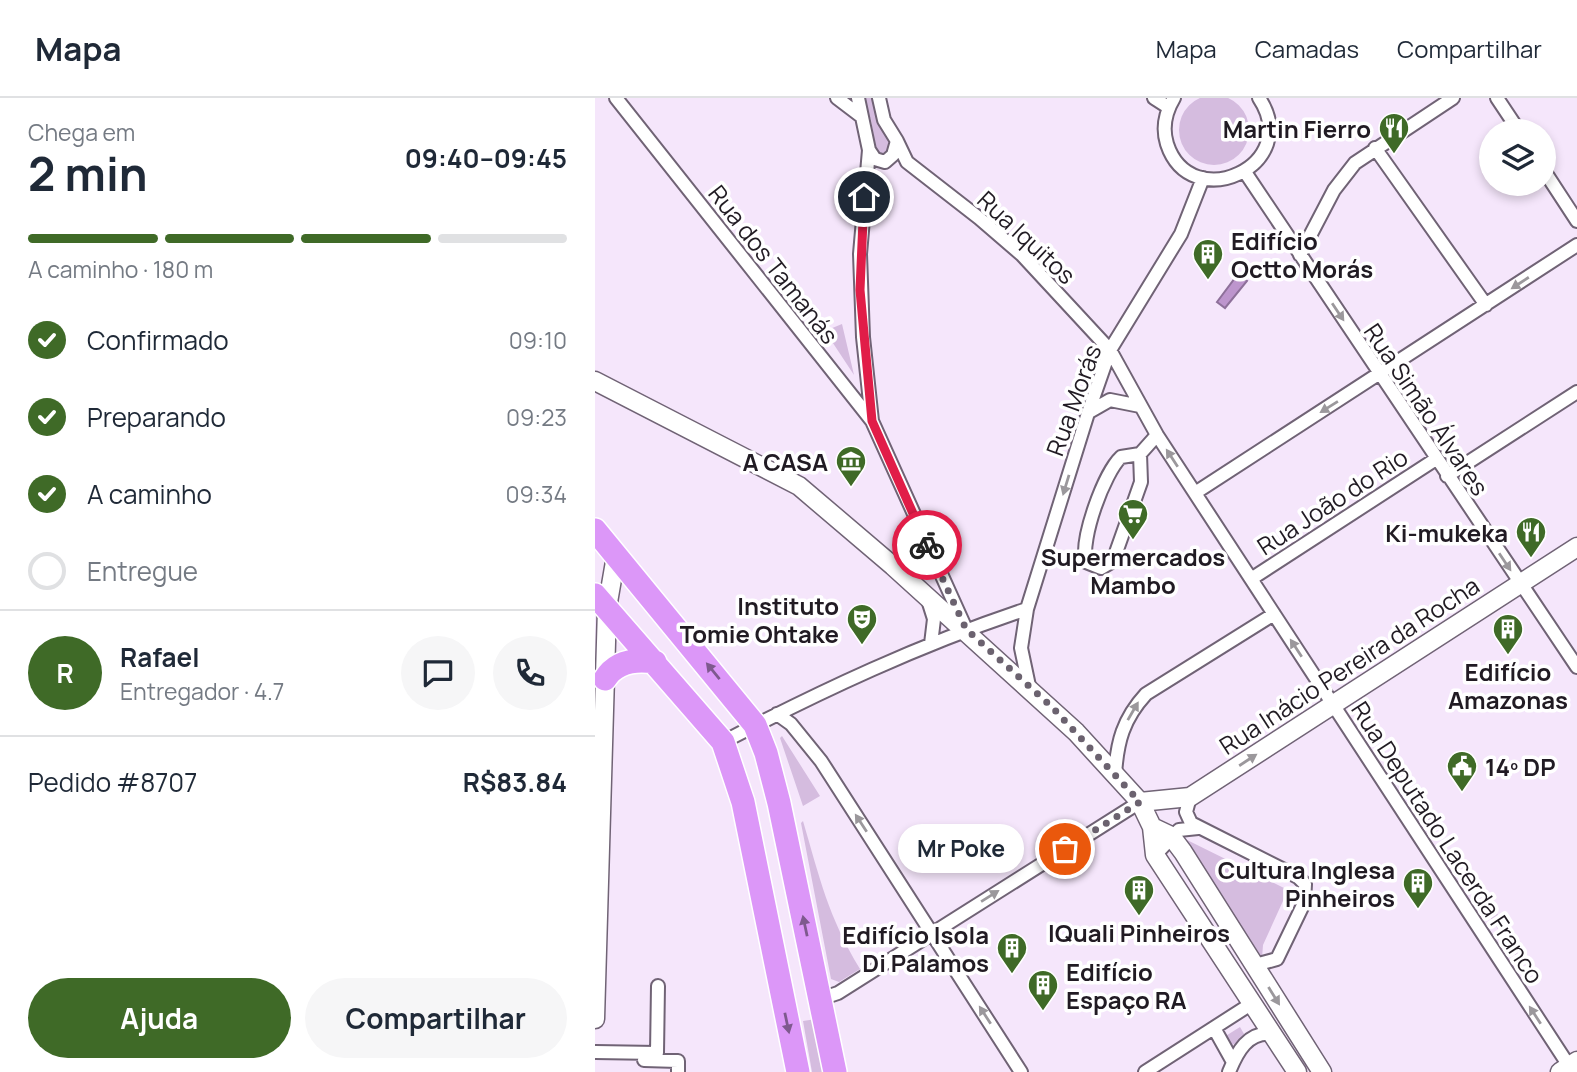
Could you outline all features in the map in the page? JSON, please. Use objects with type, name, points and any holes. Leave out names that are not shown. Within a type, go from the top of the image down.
[{"type":"highway","points":[[595,530],[755,725],[766,753],[779,803],[835,1072]]},
{"type":"highway","points":[[601,602],[723,742],[733,766],[745,817],[798,1072]]},
{"type":"highway","points":[[601,687],[609,671],[622,664],[655,662]]},
{"type":"highway","points":[[745,817],[757,832],[790,991],[804,1002],[820,999]]},
{"type":"main road","points":[[595,381],[799,486],[1029,686],[1140,802],[1152,827],[1155,855],[1297,1072]]},
{"type":"main road","name":"Rua Inácio Pereira da Rocha","points":[[1140,802],[1190,797],[1577,547]]},
{"type":"main road","points":[[595,1019],[601,602],[616,556]]},
{"type":"main road","points":[[1152,827],[1171,836],[1322,1072]]},
{"type":"street","name":"Rua dos Tamanás","points":[[615,98],[872,421],[966,629]]},
{"type":"street","points":[[837,98],[862,117]]},
{"type":"street","points":[[859,98],[869,149],[860,290],[872,421]]},
{"type":"street","points":[[1154,98],[1171,103],[1164,129],[1169,151],[1189,173],[1218,180],[1245,172],[1259,159],[1267,143],[1269,125],[1265,107],[1259,98]]},
{"type":"street","points":[[1300,255],[1343,176],[1375,148],[1453,98]]},
{"type":"street","points":[[1497,98],[1511,119]]},
{"type":"street","name":"Rua Iquitos","points":[[880,99],[884,120],[907,162],[1022,255],[1110,350]]},
{"type":"street","points":[[864,197],[897,141]]},
{"type":"street","points":[[1375,148],[1486,305]]},
{"type":"street","points":[[869,149],[885,161],[907,162]]},
{"type":"street","name":"Rua Simão Álvares","points":[[1245,172],[1577,667]]},
{"type":"street","name":"Rua Morás","points":[[1029,686],[1021,648],[1027,609],[1110,350],[1181,234],[1203,178]]},
{"type":"street","points":[[1556,189],[1577,221]]},
{"type":"street","points":[[1195,493],[1577,245]]},
{"type":"street","name":"Rua Deputado Lacerda Franco","points":[[1110,350],[1157,435],[1570,1068]]},
{"type":"street","points":[[1447,476],[1577,392]]},
{"type":"street","points":[[1089,413],[1110,400],[1140,406]]},
{"type":"street","points":[[1140,454],[1140,482],[1113,561],[1101,568],[1092,565],[1086,562],[1085,544],[1106,479],[1121,457],[1140,454],[1157,435]]},
{"type":"street","name":"Rua João do Rio","points":[[1251,579],[1436,459]]},
{"type":"street","points":[[893,566],[917,563],[922,556],[924,539]]},
{"type":"street","points":[[926,594],[934,619],[931,644]]},
{"type":"street","points":[[723,742],[777,713],[931,644],[966,629],[1027,609]]},
{"type":"street","points":[[1115,775],[1117,742],[1146,694],[1274,614]]},
{"type":"street","points":[[777,713],[791,724],[821,761],[1021,1072]]},
{"type":"street","points":[[1190,797],[1187,817],[1198,828],[1299,877],[1305,884],[1304,903],[1277,958],[1255,965]]},
{"type":"street","points":[[820,999],[838,993],[1140,802]]},
{"type":"street","points":[[1155,855],[1171,836],[1185,828],[1198,828]]},
{"type":"street","points":[[595,1052],[657,1053],[658,986]]},
{"type":"street","points":[[1145,1072],[1251,1004]]},
{"type":"street","points":[[1214,1028],[1231,1067]]},
{"type":"street","points":[[1231,1067],[1253,1036],[1272,1034]]},
{"type":"street","points":[[595,1059],[678,1061],[678,1072]]},
{"type":"shaded area","points":[[1214,95],[1233,101],[1243,111],[1249,130],[1243,149],[1233,159],[1214,165],[1195,159],[1185,149],[1179,130],[1185,111],[1195,101]]},
{"type":"shaded area","points":[[862,98],[873,98],[891,148],[885,156],[876,151],[871,120]]},
{"type":"shaded area","points":[[1238,274],[1247,281],[1225,308],[1217,302]]},
{"type":"shaded area","points":[[842,324],[854,375],[825,331]]},
{"type":"shaded area","points":[[782,736],[820,796],[803,806],[780,738]]},
{"type":"shaded area","points":[[1424,799],[1440,825],[1434,829],[1417,804]]},
{"type":"shaded area","points":[[803,821],[832,914],[860,969],[839,982],[831,979],[801,823]]},
{"type":"shaded area","points":[[1185,839],[1288,890],[1263,945],[1262,958]]},
{"type":"shaded area","points":[[1496,912],[1526,957],[1519,961],[1490,917]]},
{"type":"shaded area","points":[[816,1019],[825,1072],[812,1072],[803,1021]]},
{"type":"shaded area","points":[[1240,1027],[1247,1039],[1229,1046],[1224,1037]]},
{"type":"way so far","points":[[927,545],[966,629],[1052,707],[1140,802],[1065,849]]},
{"type":"place","name":"Martin Fierro","points":[[1394,155]]},
{"type":"place","name":"Edifício Octto Morás","points":[[1208,281]]},
{"type":"place","name":"A CASA","points":[[851,488]]},
{"type":"place","name":"Supermercados Mambo","points":[[1133,541]]},
{"type":"place","name":"Ki-mukeka","points":[[1531,559]]},
{"type":"place","name":"Instituto Tomie Ohtake","points":[[862,646]]},
{"type":"place","name":"Edifício Amazonas","points":[[1508,656]]},
{"type":"place","name":"14º DP","points":[[1462,793]]},
{"type":"place","name":"Mr Poke","points":[[1065,849]]},
{"type":"place","name":"Cultura Inglesa Pinheiros","points":[[1418,910]]},
{"type":"place","name":"IQuali Pinheiros","points":[[1139,917]]},
{"type":"place","name":"Edifício Isola Di Palamos","points":[[1012,975]]},
{"type":"place","name":"Edifício Espaço RA","points":[[1043,1012]]},
{"type":"route","points":[[864,197],[860,290],[872,421],[927,545]]}]
